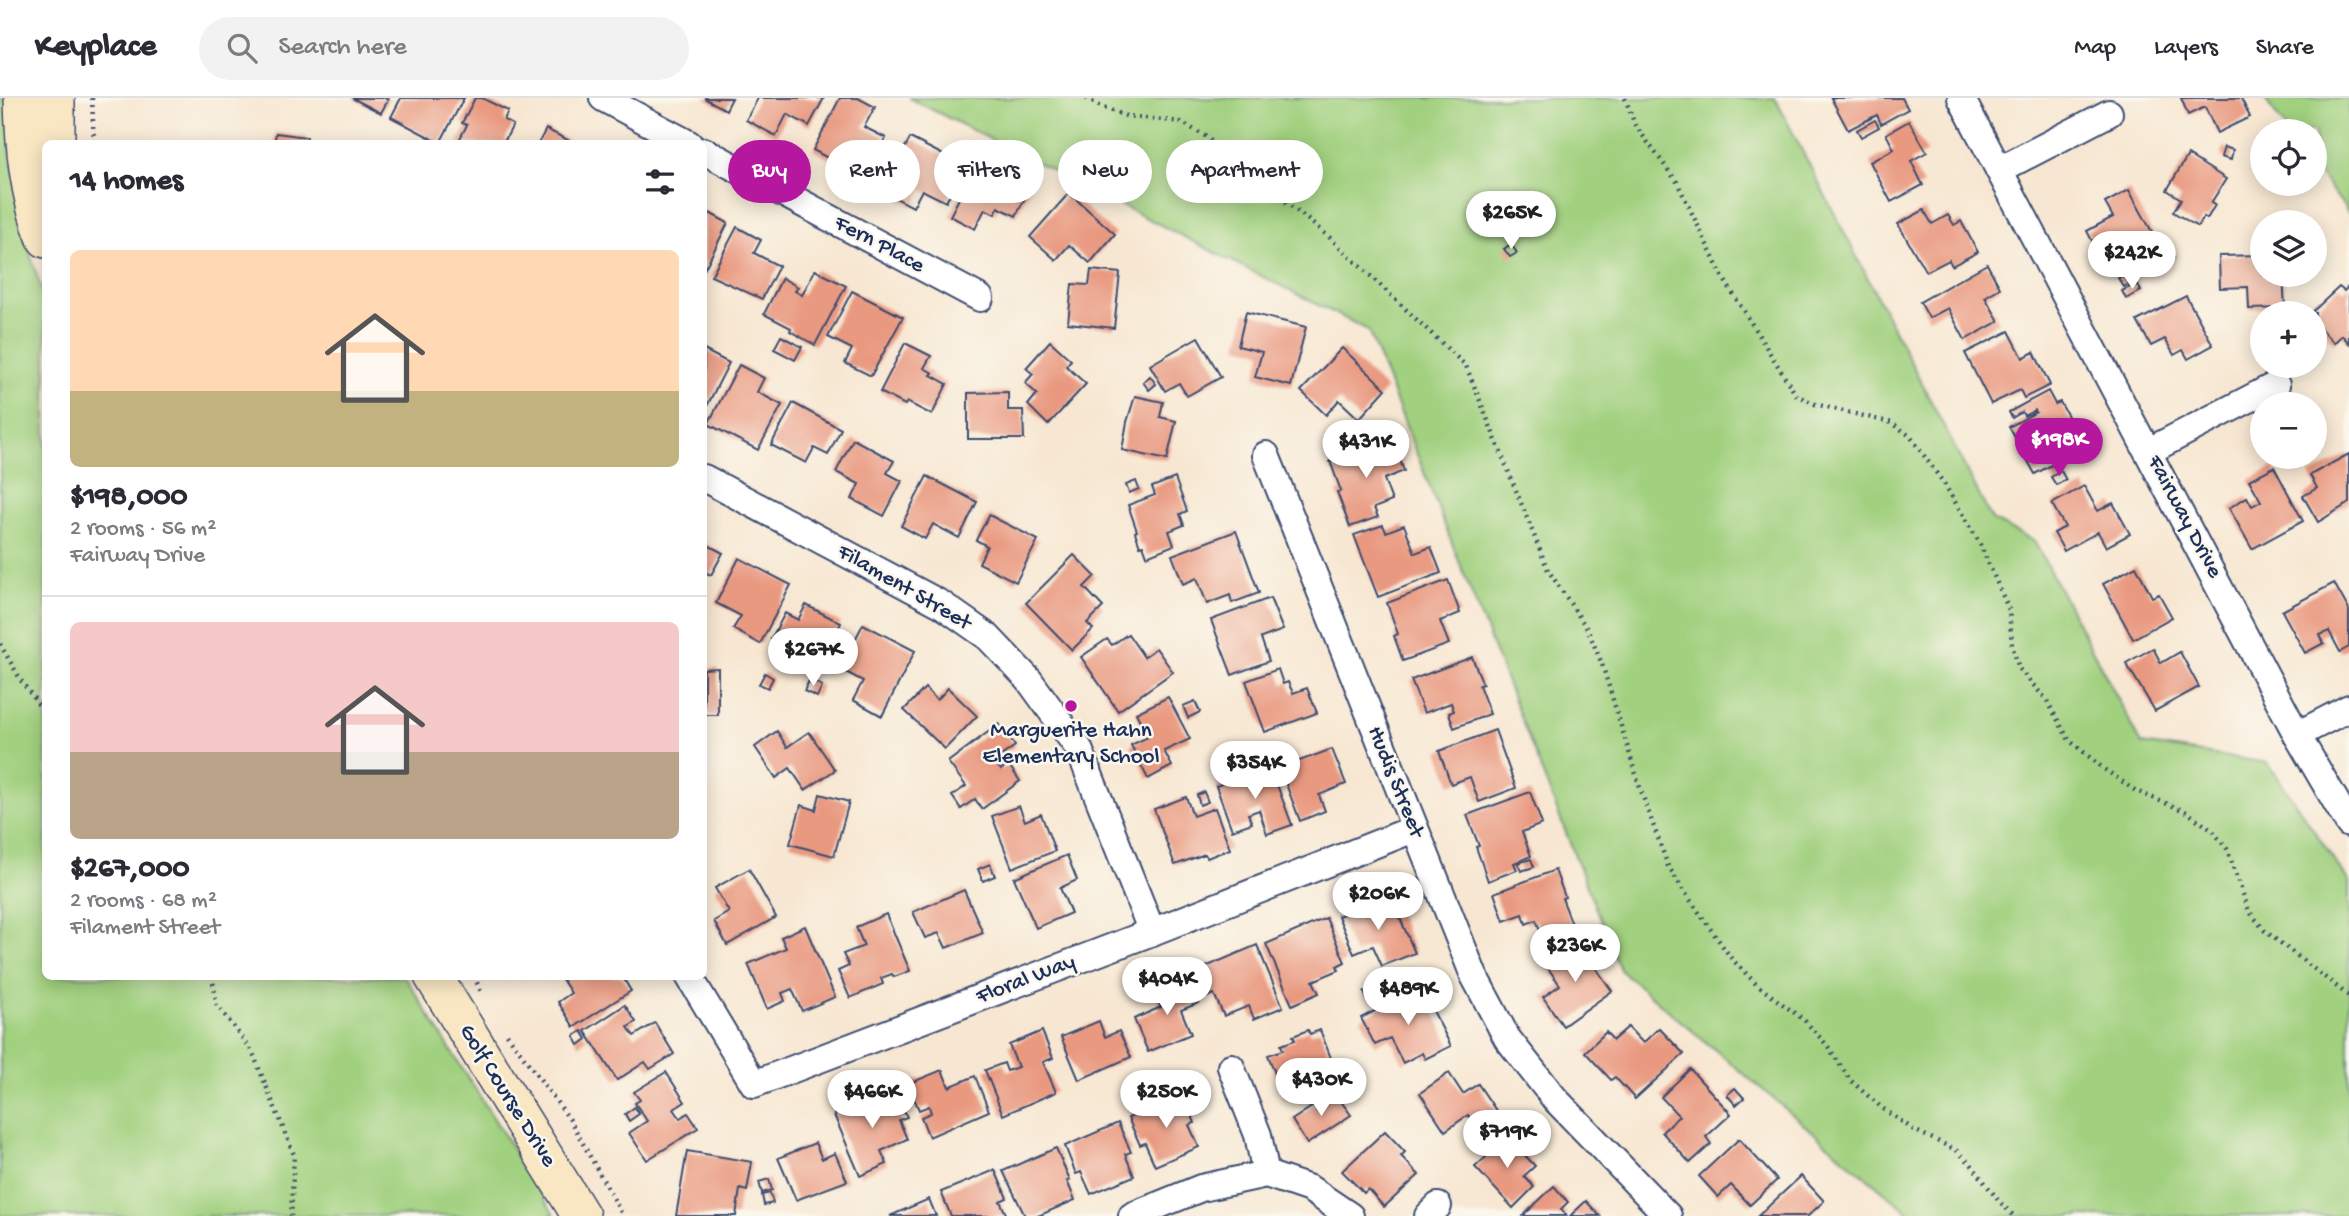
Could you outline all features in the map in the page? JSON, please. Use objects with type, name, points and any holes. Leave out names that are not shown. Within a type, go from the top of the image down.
[{"type":"street","points":[[23,98],[24,142],[42,230]]},
{"type":"street","points":[[56,98],[56,140]]},
{"type":"street","points":[[603,98],[656,136]]},
{"type":"street","name":"Fairway Drive","points":[[1961,98],[2297,735],[2349,824]]},
{"type":"street","points":[[1999,170],[2109,113]]},
{"type":"street","name":"Fern Place","points":[[707,153],[980,298]]},
{"type":"street","points":[[2149,451],[2276,385]]},
{"type":"street","name":"Hudis Street","points":[[1266,455],[1474,976],[1507,1038],[1555,1098],[1668,1216]]},
{"type":"street","name":"Filament Street","points":[[707,480],[941,604],[988,637],[1029,680],[1079,749],[1152,932]]},
{"type":"street","points":[[2297,735],[2349,708]]},
{"type":"street","name":"Floral Way","points":[[691,980],[754,1084],[1414,829]]},
{"type":"street","name":"Golf Course Drive","points":[[435,980],[581,1216]]},
{"type":"street","points":[[1231,1067],[1258,1135],[1266,1174]]},
{"type":"street","points":[[1132,1216],[1201,1188],[1266,1174],[1310,1189],[1350,1216]]},
{"type":"path","points":[[92,98],[94,140]]},
{"type":"path","points":[[1086,98],[1126,116],[1181,122],[1205,136],[1329,237],[1466,366],[1548,570],[1588,630],[1602,664],[1641,791],[1668,866],[1686,894],[1731,958],[1757,985],[1804,1020],[1827,1045],[1850,1080],[1882,1108],[1914,1130],[1956,1150],[2014,1216]]},
{"type":"path","points":[[1625,98],[1635,125],[1677,182],[1722,276],[1796,395],[1815,404],[1892,422],[1910,436],[1945,485],[1979,542],[2009,610],[2012,645],[2019,669],[2046,699],[2069,740],[2136,791],[2187,812],[2213,831],[2227,849],[2249,911],[2265,931],[2349,996]]},
{"type":"path","points":[[0,644],[42,710]]},
{"type":"path","points":[[213,980],[217,1004],[252,1051],[294,1154],[291,1216]]},
{"type":"path","points":[[476,980],[485,999]]},
{"type":"path","points":[[506,1033],[570,1120],[623,1216]]},
{"type":"green space","points":[[0,98],[7,98],[10,150],[25,237],[42,292],[42,980],[407,980],[555,1216],[0,1216]]},
{"type":"green space","points":[[909,98],[1775,98],[1992,520],[2034,541],[2142,744],[2268,763],[2349,882],[2349,1216],[1913,1216],[1620,970],[1368,330],[1117,203],[1152,203],[1152,140],[1058,140],[1058,173],[1044,166],[1044,140],[992,140]]},
{"type":"green space","points":[[2264,98],[2349,98],[2349,213],[2327,184],[2327,119],[2279,119]]},
{"type":"building","points":[[352,98],[389,98],[381,113]]},
{"type":"building","points":[[401,98],[464,98],[442,140],[434,140],[391,117]]},
{"type":"building","points":[[475,98],[482,98],[508,111],[504,120],[513,125],[505,140],[459,140],[467,125],[462,123]]},
{"type":"building","points":[[704,98],[732,98],[726,110]]},
{"type":"building","points":[[758,98],[824,98],[809,126],[787,114],[776,136],[746,120]]},
{"type":"building","points":[[840,98],[858,98],[875,107],[864,127],[886,138],[885,140],[825,140],[825,156],[813,150]]},
{"type":"building","points":[[1831,98],[1902,98],[1908,109],[1881,124],[1877,115],[1848,130]]},
{"type":"building","points":[[2181,98],[2241,98],[2250,117],[2217,133],[2205,107],[2188,115]]},
{"type":"building","points":[[1875,120],[1879,127],[1861,137],[1857,130]]},
{"type":"building","points":[[1909,121],[1927,152],[1911,161],[1923,185],[1891,202],[1870,162],[1894,149],[1886,134]]},
{"type":"building","points":[[546,129],[568,140],[540,140]]},
{"type":"building","points":[[276,133],[307,137],[307,140],[275,140]]},
{"type":"building","points":[[920,143],[934,150],[934,196],[922,190],[920,194]]},
{"type":"building","points":[[2224,147],[2233,150],[2231,160],[2221,157]]},
{"type":"building","points":[[2188,155],[2226,179],[2211,203],[2215,205],[2207,219],[2204,217],[2198,227],[2173,212],[2181,199],[2167,190]]},
{"type":"building","points":[[2129,190],[2156,239],[2105,266],[2087,231],[2113,217],[2105,203]]},
{"type":"building","points":[[957,203],[1022,203],[1016,216],[998,207],[995,214],[985,209],[975,229],[950,216]]},
{"type":"building","points":[[1060,203],[1080,203],[1115,234],[1090,263],[1069,245],[1056,260],[1030,237]]},
{"type":"building","points":[[1924,210],[1932,224],[1948,215],[1954,225],[1961,221],[1978,252],[1952,266],[1949,260],[1926,272],[1898,224]]},
{"type":"building","points":[[707,212],[728,223],[707,264]]},
{"type":"building","points":[[737,227],[761,240],[754,253],[779,266],[762,299],[711,276]]},
{"type":"building","points":[[1511,244],[1517,253],[1510,257],[1504,249]]},
{"type":"building","points":[[2168,247],[2174,258],[2164,263],[2158,253]]},
{"type":"building","points":[[2250,255],[2250,287],[2284,287],[2285,301],[2250,301],[2249,309],[2248,287],[2220,288],[2219,256]]},
{"type":"building","points":[[1987,264],[2000,288],[1985,297],[1999,321],[1965,340],[1948,308],[1929,318],[1920,302]]},
{"type":"building","points":[[815,270],[846,286],[815,345],[764,314],[782,278],[798,287],[795,291],[802,295]]},
{"type":"building","points":[[1091,270],[1120,273],[1114,328],[1068,323],[1072,284],[1089,285]]},
{"type":"building","points":[[2131,271],[2136,280],[2124,287],[2118,278]]},
{"type":"building","points":[[2137,283],[2141,291],[2126,299],[2122,291]]},
{"type":"building","points":[[2349,286],[2349,343],[2342,335],[2334,343],[2327,336],[2327,301],[2324,301],[2339,287],[2344,291]]},
{"type":"building","points":[[852,291],[903,317],[871,376],[845,363],[852,349],[828,337]]},
{"type":"building","points":[[2186,296],[2213,345],[2188,359],[2183,350],[2174,355],[2165,339],[2151,346],[2137,321]]},
{"type":"building","points":[[1246,312],[1306,327],[1291,386],[1255,377],[1262,352],[1238,346]]},
{"type":"building","points":[[2009,331],[2023,358],[2034,352],[2050,385],[2024,398],[2020,390],[1991,404],[1965,353]]},
{"type":"building","points":[[781,336],[802,347],[795,360],[774,349]]},
{"type":"building","points":[[1198,337],[1221,377],[1187,396],[1179,383],[1165,391],[1150,365]]},
{"type":"building","points":[[1050,341],[1071,360],[1066,366],[1086,384],[1048,425],[1028,405],[1037,394],[1025,383],[1033,374],[1026,368]]},
{"type":"building","points":[[905,343],[931,356],[924,368],[947,384],[932,415],[880,392]]},
{"type":"building","points":[[1342,348],[1386,389],[1359,419],[1339,400],[1326,415],[1301,391]]},
{"type":"building","points":[[707,352],[729,363],[707,406]]},
{"type":"building","points":[[739,365],[764,378],[757,392],[782,405],[758,450],[708,424]]},
{"type":"building","points":[[1150,376],[1156,384],[1149,390],[1143,382]]},
{"type":"building","points":[[2048,391],[2055,404],[2060,402],[2074,427],[2064,432],[2068,440],[2053,449],[2059,461],[2035,474],[2009,427],[2036,412],[2035,410],[2024,416],[2022,412],[2012,418],[2009,412]]},
{"type":"building","points":[[1008,392],[1008,410],[1023,410],[1024,439],[968,439],[968,393]]},
{"type":"building","points":[[1135,396],[1163,402],[1160,417],[1176,421],[1167,460],[1122,450]]},
{"type":"building","points":[[793,403],[841,429],[828,455],[814,448],[806,463],[771,445]]},
{"type":"building","points":[[1392,438],[1404,471],[1384,479],[1392,501],[1374,508],[1378,517],[1350,527],[1337,492],[1341,491],[1330,461]]},
{"type":"building","points":[[853,439],[894,461],[887,473],[902,481],[884,516],[852,499],[859,484],[836,472]]},
{"type":"building","points":[[2349,454],[2349,503],[2318,522],[2303,496],[2317,488],[2310,475],[2327,469],[2327,466]]},
{"type":"building","points":[[2275,469],[2303,521],[2252,549],[2229,508],[2247,497],[2252,506],[2261,501],[2249,480]]},
{"type":"building","points":[[2061,471],[2066,480],[2056,485],[2051,477]]},
{"type":"building","points":[[927,476],[977,502],[959,538],[933,524],[925,539],[901,526]]},
{"type":"building","points":[[1175,478],[1187,511],[1180,514],[1184,525],[1169,531],[1174,545],[1147,556],[1143,545],[1140,546],[1128,505],[1155,495],[1152,487]]},
{"type":"building","points":[[1136,481],[1139,489],[1129,493],[1126,485]]},
{"type":"building","points":[[2084,486],[2098,511],[2113,503],[2130,534],[2106,547],[2098,532],[2064,551],[2054,533],[2065,527],[2052,504]]},
{"type":"building","points":[[989,515],[1038,540],[1016,582],[979,563],[987,546],[976,540]]},
{"type":"building","points":[[1383,525],[1386,532],[1404,525],[1415,553],[1431,547],[1441,573],[1378,597],[1354,535]]},
{"type":"building","points":[[1236,531],[1259,593],[1232,603],[1230,595],[1207,604],[1197,578],[1183,584],[1172,555]]},
{"type":"building","points":[[707,545],[723,553],[711,575],[707,573]]},
{"type":"building","points":[[1074,555],[1095,576],[1084,587],[1103,607],[1087,623],[1093,629],[1072,650],[1026,603]]},
{"type":"building","points":[[739,558],[791,585],[760,644],[733,629],[741,616],[716,603]]},
{"type":"building","points":[[2136,566],[2152,597],[2159,594],[2172,617],[2133,639],[2103,584]]},
{"type":"building","points":[[1448,580],[1460,613],[1440,621],[1449,644],[1403,661],[1394,636],[1398,634],[1387,603]]},
{"type":"building","points":[[2334,583],[2349,610],[2349,647],[2340,652],[2329,631],[2320,635],[2324,643],[2305,653],[2282,611]]},
{"type":"building","points":[[1270,598],[1283,630],[1261,638],[1269,661],[1232,675],[1211,620]]},
{"type":"building","points":[[806,605],[841,623],[820,664],[771,639],[785,613],[798,620]]},
{"type":"building","points":[[863,624],[915,651],[882,716],[853,700],[863,681],[840,669]]},
{"type":"building","points":[[1128,634],[1144,657],[1156,648],[1173,672],[1118,711],[1081,657],[1107,639],[1112,645]]},
{"type":"building","points":[[2153,648],[2161,663],[2180,652],[2199,687],[2155,711],[2126,663]]},
{"type":"building","points":[[1472,657],[1483,684],[1479,685],[1490,714],[1454,728],[1449,713],[1454,711],[1451,703],[1424,713],[1411,680]]},
{"type":"building","points":[[718,668],[718,715],[707,715],[707,669]]},
{"type":"building","points":[[1278,669],[1283,684],[1288,682],[1293,693],[1307,688],[1317,713],[1265,732],[1246,681]]},
{"type":"building","points":[[765,673],[773,678],[768,688],[759,684]]},
{"type":"building","points":[[810,679],[822,686],[817,697],[804,691]]},
{"type":"building","points":[[925,688],[937,700],[948,688],[977,716],[945,749],[904,710]]},
{"type":"building","points":[[1168,697],[1190,739],[1164,751],[1172,766],[1148,779],[1131,745],[1148,737],[1136,713]]},
{"type":"building","points":[[1195,701],[1200,712],[1188,718],[1183,706]]},
{"type":"building","points":[[999,724],[1015,746],[994,761],[1001,770],[1008,764],[1020,781],[982,809],[975,799],[961,809],[952,796],[966,786],[948,762]]},
{"type":"building","points":[[1495,730],[1516,788],[1479,802],[1470,777],[1451,784],[1439,751]]},
{"type":"building","points":[[777,731],[787,747],[809,732],[835,770],[805,790],[790,768],[776,778],[755,747]]},
{"type":"building","points":[[1332,749],[1346,784],[1319,795],[1325,811],[1300,821],[1280,768]]},
{"type":"building","points":[[1270,766],[1292,825],[1267,834],[1259,810],[1248,814],[1252,823],[1232,830],[1216,786]]},
{"type":"building","points":[[1204,792],[1208,802],[1200,805],[1197,795]]},
{"type":"building","points":[[1530,792],[1542,824],[1522,832],[1531,856],[1514,863],[1517,870],[1488,881],[1467,815]]},
{"type":"building","points":[[820,794],[849,802],[834,856],[790,844],[801,805],[816,810]]},
{"type":"building","points":[[1186,797],[1193,816],[1215,808],[1230,849],[1207,858],[1205,854],[1175,865],[1154,809]]},
{"type":"building","points":[[1019,806],[1025,821],[1041,814],[1055,851],[1012,868],[992,816]]},
{"type":"building","points":[[1067,855],[1077,880],[1060,888],[1071,913],[1036,928],[1014,878]]},
{"type":"building","points":[[1531,859],[1534,867],[1521,871],[1518,863]]},
{"type":"building","points":[[990,864],[995,876],[983,881],[978,869]]},
{"type":"building","points":[[749,869],[776,917],[727,945],[714,921],[729,912],[715,888]]},
{"type":"building","points":[[1555,870],[1573,927],[1543,938],[1536,920],[1526,924],[1523,914],[1504,921],[1494,893]]},
{"type":"building","points":[[964,890],[983,933],[946,948],[939,933],[925,938],[913,912]]},
{"type":"building","points":[[1391,897],[1415,953],[1382,966],[1373,946],[1354,954],[1338,916],[1363,906],[1366,914],[1376,909],[1374,904]]},
{"type":"building","points":[[886,914],[910,971],[881,978],[883,984],[850,998],[838,971],[849,966],[843,954],[864,946],[856,927]]},
{"type":"building","points":[[1326,918],[1345,962],[1337,966],[1339,970],[1313,981],[1319,993],[1292,1005],[1266,944]]},
{"type":"building","points":[[805,926],[835,997],[802,1011],[792,989],[782,993],[785,1001],[767,1009],[748,964],[786,948],[781,937]]},
{"type":"building","points":[[1577,941],[1612,991],[1563,1026],[1543,997],[1560,985],[1545,964]]},
{"type":"building","points":[[1257,945],[1283,1007],[1254,1019],[1249,1006],[1224,1016],[1214,994],[1207,997],[1196,971]]},
{"type":"building","points":[[1188,979],[1199,1003],[1181,1010],[1191,1034],[1148,1052],[1134,1019],[1161,1007],[1155,993]]},
{"type":"building","points":[[563,980],[624,980],[631,991],[574,1027],[558,1002],[571,993]]},
{"type":"building","points":[[1381,984],[1384,992],[1367,999],[1364,992]]},
{"type":"building","points":[[1421,987],[1451,1046],[1425,1059],[1422,1053],[1403,1063],[1390,1038],[1375,1045],[1361,1018]]},
{"type":"building","points":[[625,1005],[636,1022],[628,1027],[634,1036],[655,1023],[674,1054],[650,1069],[645,1062],[617,1080],[585,1031]]},
{"type":"building","points":[[1099,1021],[1105,1037],[1119,1031],[1131,1057],[1079,1080],[1061,1037]]},
{"type":"building","points":[[1628,1027],[1643,1043],[1659,1028],[1684,1054],[1635,1099],[1615,1077],[1611,1080],[1585,1052],[1606,1032],[1613,1040]]},
{"type":"building","points":[[1308,1030],[1310,1034],[1320,1030],[1341,1084],[1302,1099],[1300,1093],[1285,1099],[1268,1055],[1283,1050],[1281,1045],[1295,1040],[1293,1036]]},
{"type":"building","points":[[582,1031],[587,1039],[579,1045],[574,1036]]},
{"type":"building","points":[[1042,1031],[1053,1058],[1043,1062],[1056,1092],[1003,1115],[985,1070],[1004,1063],[1007,1071],[1018,1067],[1009,1045]]},
{"type":"building","points":[[1690,1069],[1731,1114],[1706,1137],[1711,1144],[1690,1163],[1662,1132],[1679,1116],[1661,1097]]},
{"type":"building","points":[[942,1070],[949,1087],[975,1076],[989,1111],[929,1137],[921,1117],[931,1113],[929,1106],[919,1110],[908,1084]]},
{"type":"building","points":[[666,1072],[685,1102],[674,1109],[680,1118],[688,1113],[698,1128],[647,1160],[629,1133],[647,1121],[635,1103],[640,1100],[634,1092]]},
{"type":"building","points":[[1449,1073],[1463,1094],[1478,1084],[1499,1115],[1478,1129],[1468,1115],[1445,1131],[1420,1093]]},
{"type":"building","points":[[1735,1088],[1744,1098],[1736,1105],[1727,1095]]},
{"type":"building","points":[[895,1090],[907,1117],[899,1120],[907,1139],[881,1151],[887,1164],[860,1176],[834,1115]]},
{"type":"building","points":[[1334,1092],[1351,1115],[1307,1144],[1292,1120]]},
{"type":"building","points":[[1183,1094],[1195,1123],[1189,1125],[1199,1147],[1155,1166],[1145,1143],[1140,1145],[1128,1118]]},
{"type":"building","points":[[635,1107],[639,1114],[629,1121],[625,1114]]},
{"type":"building","points":[[1118,1123],[1131,1152],[1125,1154],[1134,1176],[1091,1194],[1081,1172],[1076,1174],[1065,1146]]},
{"type":"building","points":[[1385,1131],[1405,1152],[1401,1156],[1419,1175],[1384,1207],[1368,1189],[1364,1193],[1342,1171]]},
{"type":"building","points":[[1503,1132],[1535,1166],[1524,1176],[1534,1187],[1513,1208],[1475,1167],[1496,1148],[1491,1143]]},
{"type":"building","points":[[1739,1139],[1777,1180],[1750,1205],[1731,1185],[1718,1197],[1699,1176]]},
{"type":"building","points":[[815,1143],[822,1159],[835,1153],[847,1181],[796,1200],[778,1158]]},
{"type":"building","points":[[1056,1148],[1070,1180],[1067,1181],[1075,1200],[1038,1216],[1025,1216],[1003,1171]]},
{"type":"building","points":[[687,1151],[752,1162],[747,1191],[740,1189],[736,1216],[676,1216]]},
{"type":"building","points":[[995,1170],[1007,1198],[1000,1201],[1007,1216],[951,1216],[941,1192]]},
{"type":"building","points":[[1801,1176],[1824,1201],[1808,1216],[1758,1216]]},
{"type":"building","points":[[769,1179],[772,1190],[762,1193],[759,1182]]},
{"type":"building","points":[[1554,1186],[1568,1202],[1561,1209],[1567,1216],[1523,1216]]},
{"type":"building","points":[[770,1193],[773,1203],[764,1205],[762,1195]]},
{"type":"building","points":[[929,1199],[936,1216],[890,1216]]},
{"type":"building","points":[[1586,1201],[1600,1216],[1570,1216]]},
{"type":"place","name":"Marguerite Hahn Elementary School","points":[[1071,706]]}]
